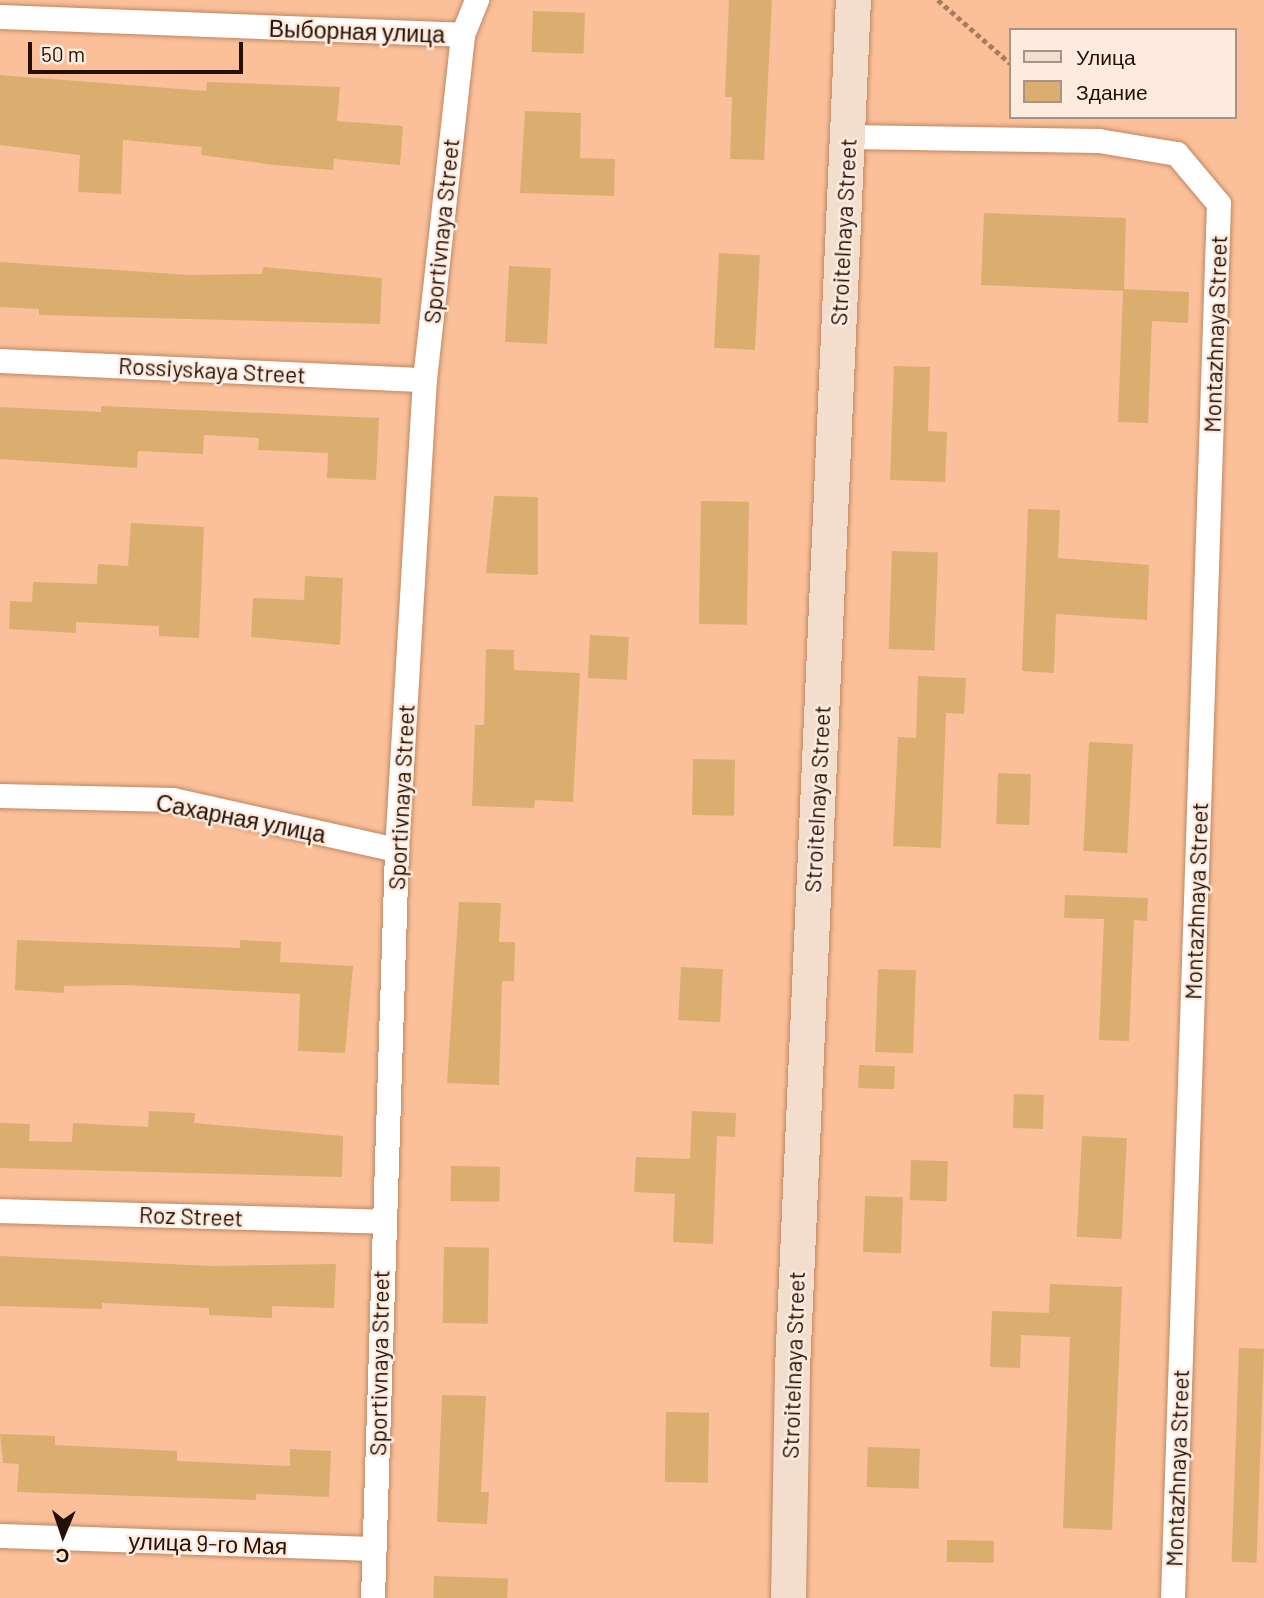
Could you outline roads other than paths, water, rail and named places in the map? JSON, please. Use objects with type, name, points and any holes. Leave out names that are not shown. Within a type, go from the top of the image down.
[{"type":"street","name":"Sportivnaya Street","points":[[373,1598],[382,1222],[397,850],[425,380],[463,35],[477,0]]},
{"type":"street","name":"Stroitelnaya Street","points":[[788,1598],[792,1368],[853,0]]},
{"type":"street","name":"Выборная улица","points":[[0,17],[463,35]]},
{"type":"street","name":"Montazhnaya Street","points":[[847,137],[1099,141],[1177,154],[1219,204],[1173,1598]]},
{"type":"street","name":"Rossiyskaya Street","points":[[0,361],[425,380]]},
{"type":"street","name":"Сахарная улица","points":[[0,796],[173,800],[397,850]]},
{"type":"street","name":"Roz Street","points":[[0,1211],[382,1222]]},
{"type":"street","name":"улица 9-го Мая","points":[[0,1536],[375,1549]]}]
